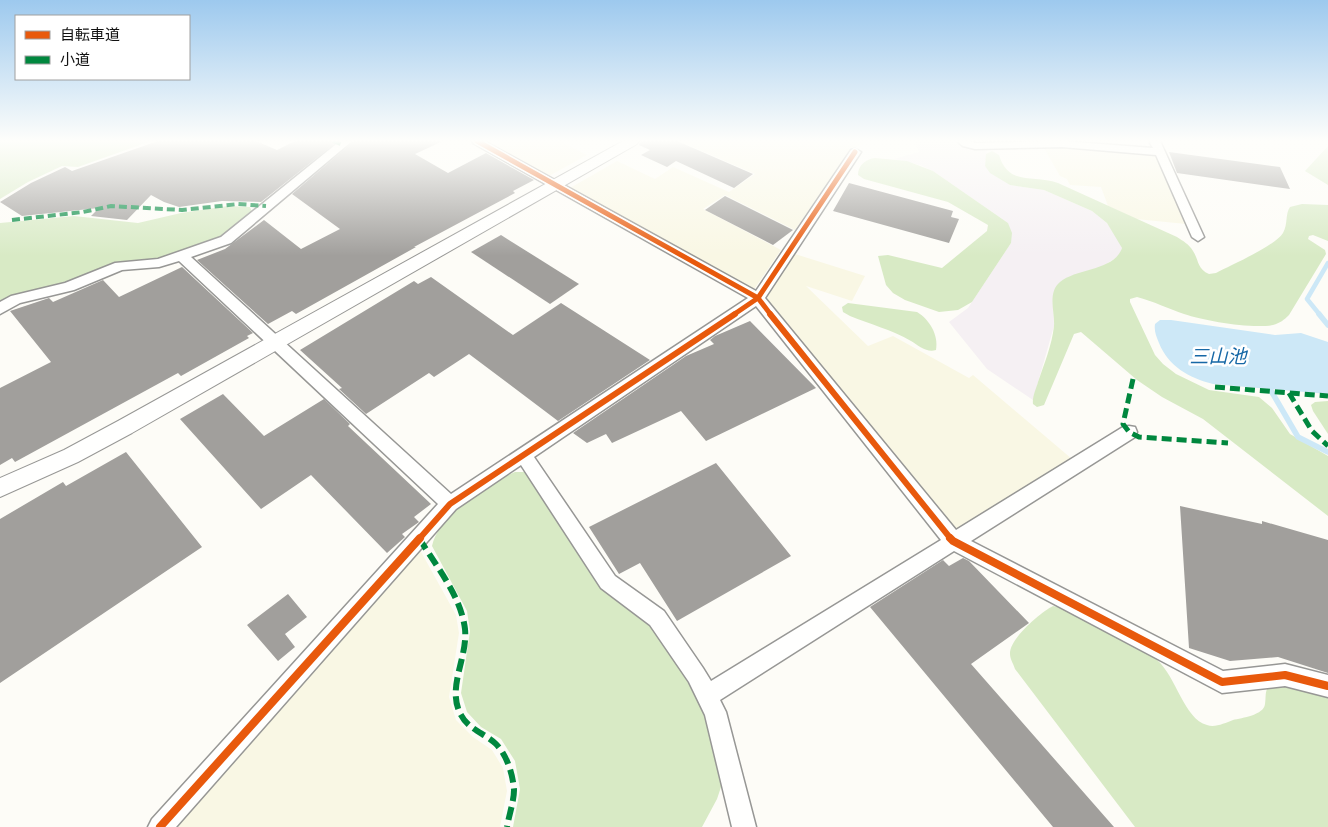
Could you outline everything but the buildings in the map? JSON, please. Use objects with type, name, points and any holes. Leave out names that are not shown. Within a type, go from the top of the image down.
[{"type":"street","points":[[0,309],[16,299],[69,288],[120,266],[159,263],[215,245],[235,235],[300,180]]},
{"type":"street","points":[[547,180],[758,298],[953,542],[1222,682],[1285,675],[1328,686]]},
{"type":"street","points":[[0,488],[71,456],[117,432],[563,180]]},
{"type":"street","points":[[160,827],[450,504],[758,298],[837,180]]},
{"type":"street","points":[[1172,180],[1198,237]]},
{"type":"street","points":[[182,256],[450,504]]},
{"type":"street","points":[[708,695],[1129,432]]},
{"type":"street","points":[[523,454],[608,582],[657,618],[708,695],[722,733],[740,818],[744,827]]},
{"type":"shaded area","points":[[585,180],[701,180],[729,192],[747,180],[830,180],[795,230],[725,195],[703,209],[781,250],[755,288],[751,289],[570,188]]},
{"type":"shaded area","points":[[945,180],[1003,180],[1010,185],[1044,190],[1092,211],[1107,223],[1119,240],[1122,248],[1119,256],[1053,297],[1054,326],[1033,400],[987,369],[949,322],[968,308],[1011,243],[1008,223]]},
{"type":"shaded area","points":[[1067,180],[1166,180],[1186,224],[1136,219],[1108,206],[1101,187],[1070,185]]},
{"type":"shaded area","points":[[795,254],[865,276],[852,301],[806,286],[868,346],[893,336],[969,378],[973,375],[1072,459],[958,530],[951,528],[768,302],[767,296]]},
{"type":"shaded area","points":[[420,550],[456,615],[459,633],[449,697],[456,720],[473,737],[492,750],[503,768],[507,791],[500,827],[175,827]]},
{"type":"green space","points":[[0,180],[33,180],[28,182],[0,199]]},
{"type":"green space","points":[[866,180],[945,180],[1008,223],[1012,233],[1011,243],[972,302],[958,310],[939,312],[905,300],[893,293],[886,285],[878,256],[888,255],[942,268],[987,231],[988,225],[948,202]]},
{"type":"green space","points":[[1001,180],[1037,180],[1058,183],[1177,237],[1190,246],[1202,270],[1209,274],[1216,273],[1271,244],[1285,230],[1290,207],[1302,204],[1328,205],[1328,241],[1313,235],[1309,236],[1308,239],[1325,250],[1326,254],[1289,315],[1278,323],[1264,326],[1228,324],[1193,317],[1137,297],[1130,299],[1130,302],[1155,355],[1163,364],[1176,374],[1209,390],[1259,397],[1272,408],[1290,434],[1328,456],[1328,516],[1203,419],[1162,397],[1137,380],[1081,332],[1074,334],[1044,405],[1037,407],[1033,404],[1034,393],[1048,354],[1053,333],[1052,303],[1056,286],[1067,277],[1111,261],[1122,248],[1107,223],[1092,211],[1044,190],[1010,185]]},
{"type":"green space","points":[[1319,180],[1328,180],[1328,185]]},
{"type":"green space","points":[[228,206],[250,207],[252,212],[250,216],[222,238],[160,259],[120,263],[80,280],[0,303],[0,223],[74,216],[138,223],[181,213]]},
{"type":"green space","points":[[848,303],[917,312],[932,328],[937,344],[936,350],[926,350],[896,334],[850,316],[843,312],[842,307]]},
{"type":"green space","points":[[1328,401],[1328,434],[1311,405],[1315,402]]},
{"type":"green space","points":[[515,472],[524,472],[531,478],[652,623],[700,698],[722,771],[722,784],[717,799],[702,827],[513,827],[520,789],[515,761],[501,739],[481,727],[467,712],[461,693],[470,631],[467,611],[432,546],[436,535],[454,512],[478,492]]},
{"type":"green space","points":[[1053,606],[1067,609],[1125,638],[1147,652],[1164,667],[1192,715],[1207,725],[1220,725],[1261,711],[1264,708],[1267,689],[1274,686],[1297,686],[1328,695],[1328,827],[1135,827],[1015,669],[1011,660],[1011,648],[1020,634],[1041,614]]},
{"type":"water","name":"三山池","points":[[1160,320],[1275,335],[1301,333],[1328,342],[1328,394],[1213,384],[1196,378],[1180,370],[1163,351],[1155,329],[1155,324]]},
{"type":"waterway","points":[[1320,315],[1307,299],[1328,263]]},
{"type":"waterway","points":[[1319,314],[1328,325]]},
{"type":"waterway","points":[[1270,389],[1298,437],[1328,452]]},
{"type":"marked path","points":[[12,220],[83,212],[111,206],[182,210],[238,204],[266,206]]},
{"type":"marked path","points":[[1133,379],[1123,424],[1129,432],[1139,437],[1228,443]]},
{"type":"marked path","points":[[1215,387],[1328,396]]},
{"type":"marked path","points":[[1289,393],[1312,431],[1328,446]]},
{"type":"marked path","points":[[419,538],[454,596],[462,613],[465,632],[455,695],[461,716],[477,732],[496,744],[509,765],[514,790],[507,827]]},
{"type":"cycle path","points":[[546,180],[758,298],[953,541],[1222,682],[1285,675],[1328,686]]},
{"type":"cycle path","points":[[160,827],[450,504],[758,298],[837,180]]}]
